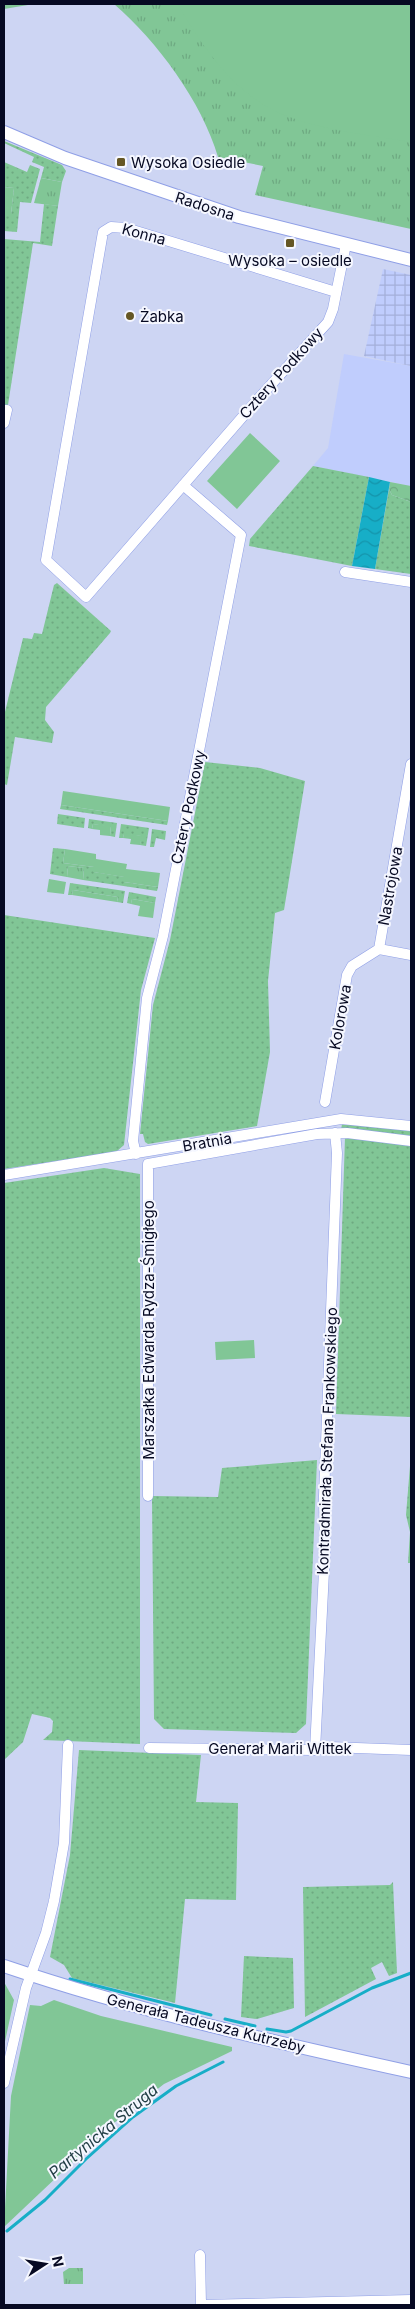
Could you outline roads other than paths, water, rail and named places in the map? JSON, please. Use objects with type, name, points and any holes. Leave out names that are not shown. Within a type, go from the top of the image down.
[{"type":"street","name":"Radosna","points":[[4,132],[65,158],[239,217],[411,260]]},
{"type":"street","name":"Konna","points":[[86,597],[46,560],[103,232],[111,227],[134,230],[336,292]]},
{"type":"street","name":"Cztery Podkowy","points":[[86,597],[328,322],[331,316],[346,244]]},
{"type":"street","points":[[4,423],[5,410]]},
{"type":"street","name":"Cztery Podkowy","points":[[136,1154],[133,1141],[147,998],[163,936],[241,535],[183,486]]},
{"type":"street","points":[[345,572],[411,582]]},
{"type":"street","name":"Nastrojowa","points":[[379,949],[407,813],[411,764]]},
{"type":"street","points":[[379,949],[411,955]]},
{"type":"street","name":"Kolorowa","points":[[325,1102],[347,976],[352,966],[379,949]]},
{"type":"street","name":"Bratnia","points":[[4,1175],[341,1120],[411,1126]]},
{"type":"street","points":[[335,1133],[411,1141]]},
{"type":"street","name":"Marszałka Edwarda Rydza-Śmigłego","points":[[148,1496],[148,1164],[317,1134],[335,1133]]},
{"type":"street","name":"Kontradmirała Stefana Frankowskiego","points":[[315,1750],[324,1560],[324,1496],[337,1153],[335,1133]]},
{"type":"street","points":[[4,2083],[30,1975],[46,1934],[58,1876],[64,1843],[68,1745]]},
{"type":"street","name":"Generał Marii Wittek","points":[[149,1748],[315,1750],[329,1747],[411,1750]]},
{"type":"street","name":"Generała Tadeusza Kutrzeby","points":[[4,1966],[73,1990],[186,2020],[411,2072]]},
{"type":"street","points":[[200,2256],[202,2305],[411,2300]]},
{"type":"water","points":[[369,477],[390,482],[375,569],[352,566]]},
{"type":"waterway","name":"Partynicka Struga","points":[[267,2029],[291,2031],[372,1988],[411,1973]]},
{"type":"waterway","points":[[70,1979],[211,2015]]},
{"type":"waterway","points":[[225,2019],[255,2026]]},
{"type":"waterway","name":"Partynicka Struga","points":[[7,2231],[45,2200],[86,2159],[133,2117],[176,2086],[223,2062]]},
{"type":"place","name":"Wysoka Osiedle","points":[[121,162]]},
{"type":"place","name":"Wysoka – osiedle","points":[[290,243]]},
{"type":"place","name":"Żabka","points":[[130,316]]}]
